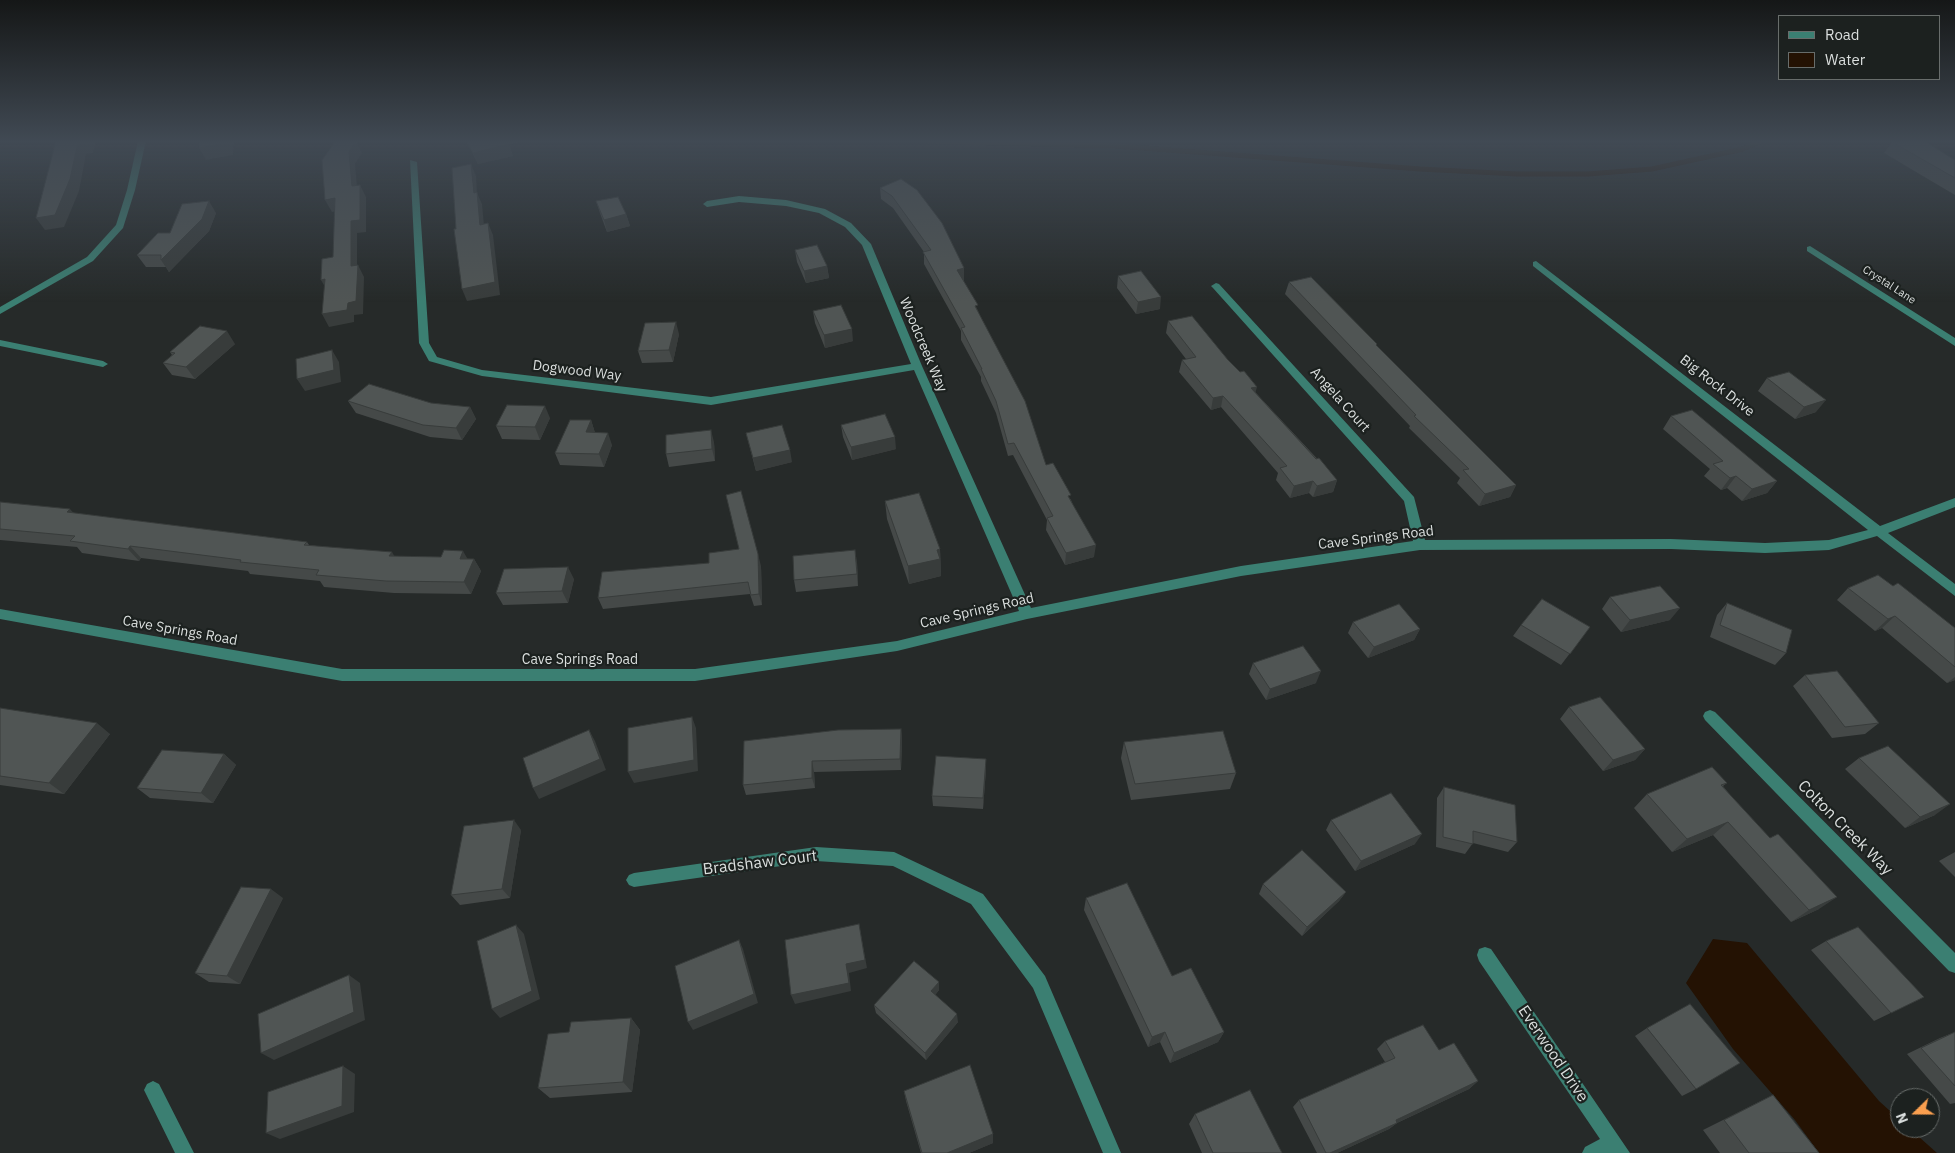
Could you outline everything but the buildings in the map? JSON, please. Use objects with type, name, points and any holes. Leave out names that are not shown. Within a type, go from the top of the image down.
[{"type":"street","points":[[0,311],[90,258],[120,226],[130,195]]},
{"type":"street","name":"Dogwood Way","points":[[416,195],[424,343],[433,359],[482,374],[711,401],[917,366]]},
{"type":"street","name":"Woodcreek Way","points":[[707,204],[739,199],[786,203],[822,211],[848,225],[866,244],[917,366],[1027,614]]},
{"type":"street","name":"Crystal Lane","points":[[1810,249],[1955,343]]},
{"type":"street","name":"Big Rock Drive","points":[[1536,264],[1955,591]]},
{"type":"street","name":"Angela Court","points":[[1216,286],[1410,500],[1420,545]]},
{"type":"street","points":[[0,344],[103,364]]},
{"type":"street","name":"Cave Springs Road","points":[[0,614],[342,675],[695,674],[897,646],[1027,614],[1242,571],[1420,545],[1671,544],[1765,548],[1829,545],[1880,531],[1955,502]]},
{"type":"street","name":"Colton Creek Way","points":[[1710,716],[1955,965]]},
{"type":"street","name":"Bradshaw Court","points":[[634,880],[816,854],[894,859],[977,899],[1039,982],[1112,1153]]},
{"type":"street","name":"Everwood Drive","points":[[1485,955],[1617,1147]]},
{"type":"street","points":[[153,1090],[185,1153]]},
{"type":"street","points":[[1591,1153],[1617,1147]]},
{"type":"water","points":[[1713,939],[1747,943],[1879,1101],[1890,1111],[1890,1138],[1920,1138],[1937,1153],[1819,1153],[1795,1120],[1733,1049],[1686,983]]}]
